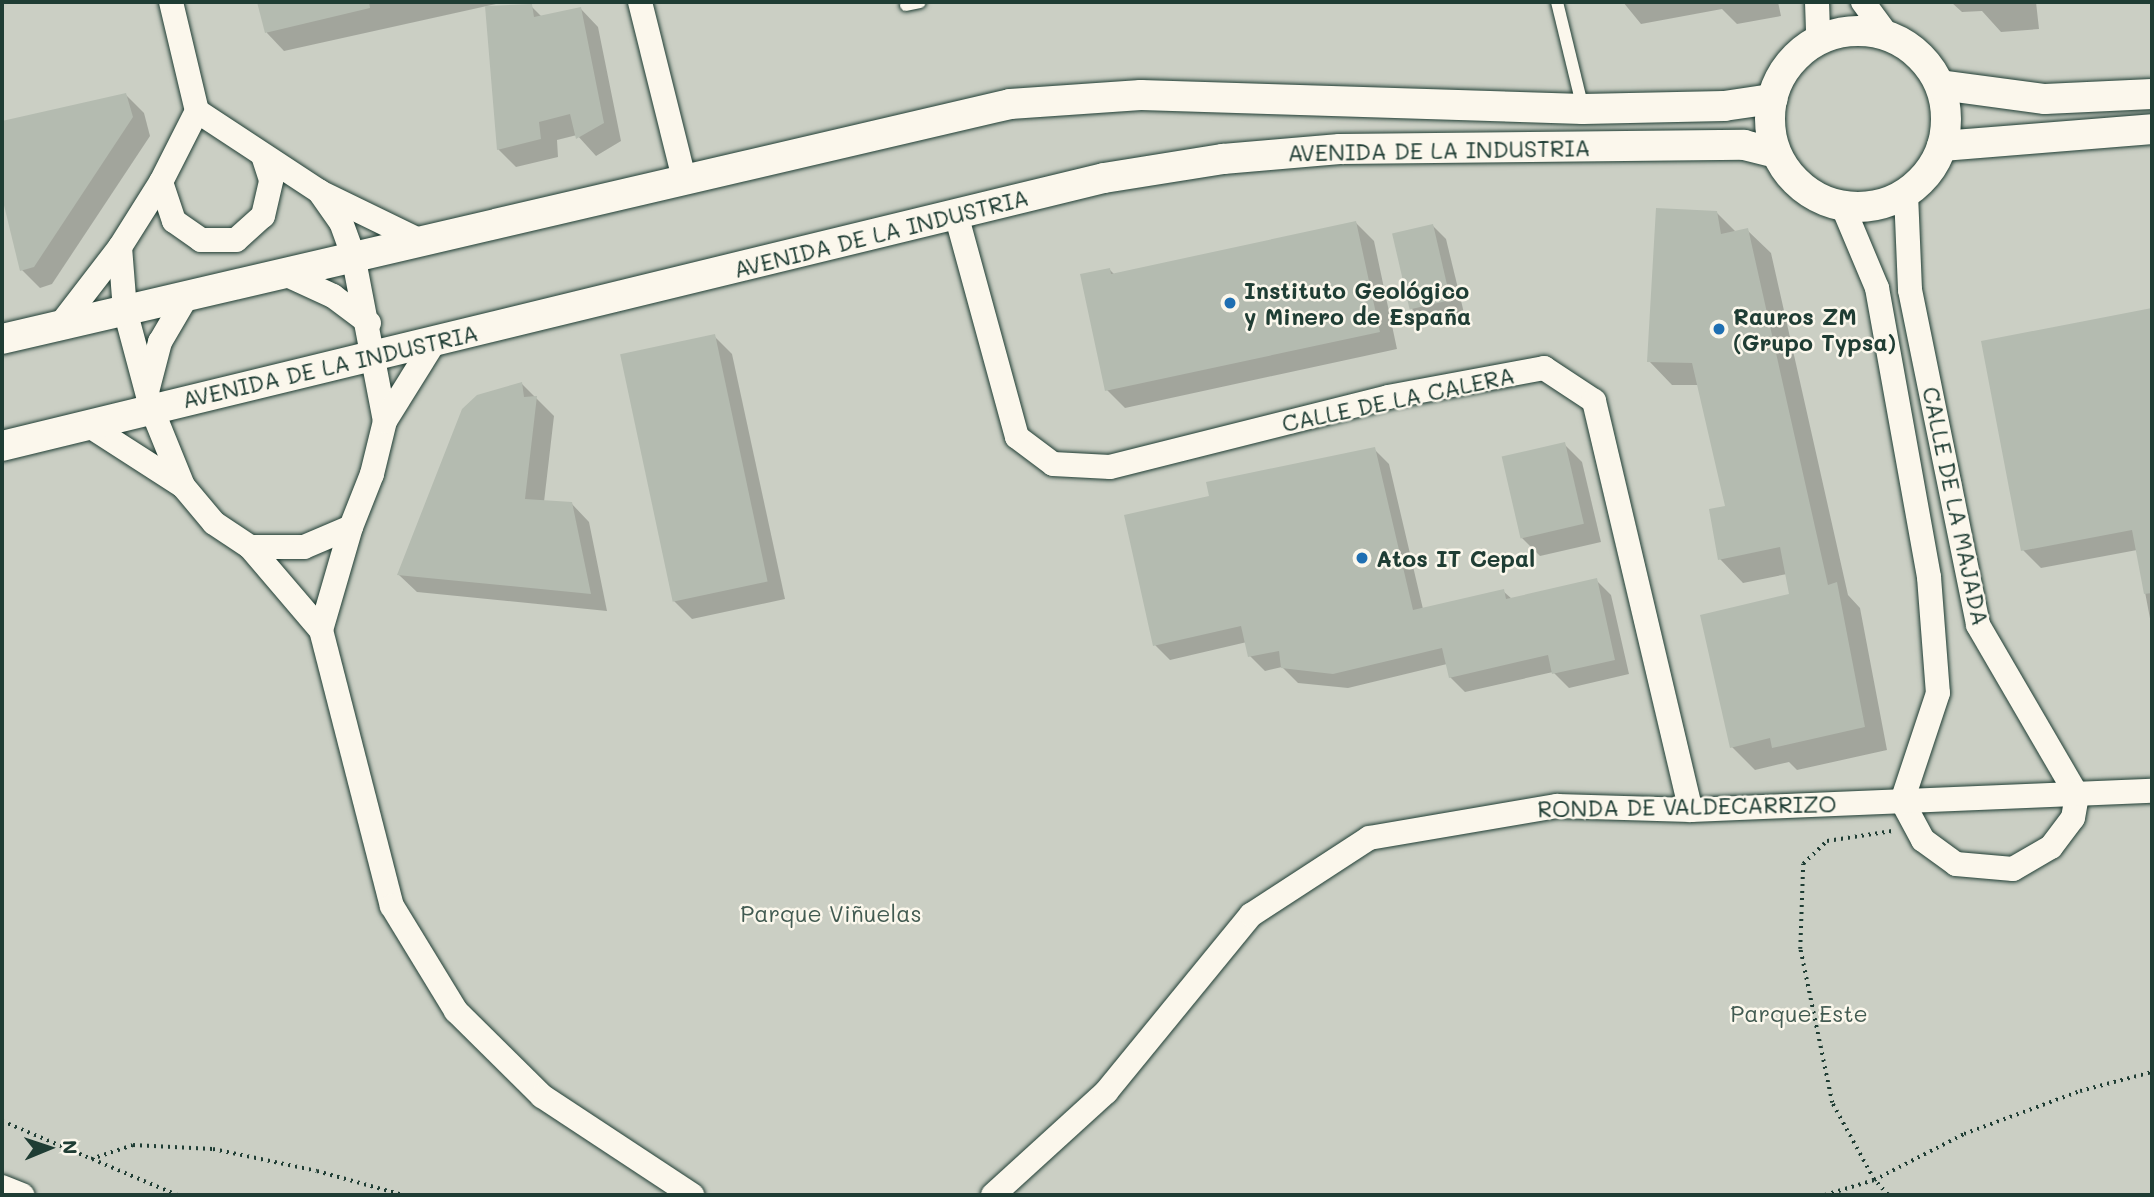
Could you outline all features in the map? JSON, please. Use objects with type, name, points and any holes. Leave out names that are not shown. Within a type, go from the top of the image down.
[{"type":"street","points":[[60,325],[120,247],[161,182],[197,111],[172,2]]},
{"type":"street","points":[[640,2],[684,178]]},
{"type":"street","points":[[1816,2],[1818,40]]},
{"type":"street","points":[[1863,2],[1888,36]]},
{"type":"street","points":[[1840,33],[1888,36],[1910,48],[1940,85],[1945,105],[1942,146],[1928,173],[1906,194],[1865,208],[1843,207],[1807,191],[1792,178],[1776,153],[1770,126],[1772,99],[1781,75],[1797,55],[1818,40],[1840,33]]},
{"type":"street","points":[[1940,85],[2045,99],[2152,94]]},
{"type":"street","name":"AVENIDA DE LA INDUSTRIA","points":[[2,339],[353,255],[1010,104],[1141,95],[1583,109],[1724,107],[1772,99]]},
{"type":"street","points":[[197,111],[319,191],[419,240]]},
{"type":"street","points":[[1942,146],[2152,129]]},
{"type":"street","name":"AVENIDA DE LA INDUSTRIA","points":[[2,446],[88,425],[149,399],[433,344],[1104,178],[1223,159],[1340,149],[1744,145],[1776,153]]},
{"type":"street","points":[[161,182],[174,221],[201,240],[236,240],[263,216],[271,180],[263,156]]},
{"type":"street","points":[[319,191],[341,222],[353,255],[369,323],[385,421]]},
{"type":"street","name":"CALLE DE LA MAJADA","points":[[1906,194],[1910,290],[1978,625],[2077,795]]},
{"type":"street","name":"CALLE DE LA MAJADA","points":[[1843,207],[1877,288],[1929,577],[1938,693],[1902,801]]},
{"type":"street","name":"CALLE DE LA CALERA","points":[[956,214],[1017,437],[1053,464],[1110,467],[1388,397],[1544,368],[1594,401],[1691,810]]},
{"type":"street","points":[[120,247],[125,310],[149,399],[183,486]]},
{"type":"street","points":[[283,273],[333,296],[369,323]]},
{"type":"street","points":[[149,399],[160,342],[187,296]]},
{"type":"street","points":[[321,631],[351,527],[372,474],[385,421],[433,344]]},
{"type":"street","points":[[88,425],[183,486],[214,523],[250,547],[321,631],[392,906],[456,1011],[542,1096],[692,1195]]},
{"type":"street","points":[[250,547],[304,547],[351,527]]},
{"type":"street","name":"RONDA DE VALDECARRIZO","points":[[993,1195],[1106,1092],[1251,915],[1369,838],[1557,806],[1691,810],[2152,791]]},
{"type":"street","points":[[1902,801],[1923,840],[1956,864],[2013,869],[2051,847],[2073,818],[2077,795]]},
{"type":"street","points":[[2,1187],[22,1195]]},
{"type":"lane","points":[[1557,2],[1583,109]]},
{"type":"path","points":[[1888,1195],[1874,1180],[1832,1103],[1811,1018],[1800,949],[1803,864],[1827,841],[1896,830],[1902,801]]},
{"type":"path","points":[[1825,1195],[1874,1180],[1964,1134],[2080,1091],[2152,1072]]},
{"type":"path","points":[[2,1121],[177,1195]]},
{"type":"path","points":[[91,1159],[133,1145],[213,1149],[317,1171],[403,1195]]},
{"type":"green space","points":[[2,2],[2152,2],[2152,1195],[2,1195]]},
{"type":"building","points":[[257,2],[369,2],[370,8],[265,33]]},
{"type":"building","points":[[532,4],[534,17],[581,7],[604,123],[576,139],[570,114],[539,122],[541,139],[497,150],[485,6]]},
{"type":"building","points":[[126,93],[133,117],[34,267],[20,271],[2,197],[2,121]]},
{"type":"building","points":[[1656,208],[1717,211],[1721,234],[1748,228],[1828,585],[1837,582],[1865,727],[1772,748],[1770,738],[1730,748],[1700,615],[1789,594],[1780,547],[1718,560],[1709,509],[1725,506],[1692,363],[1647,362]]},
{"type":"building","name":"Instituto Geológico y Minero de España","points":[[1356,221],[1380,332],[1105,391],[1080,274],[1110,268],[1111,274]]},
{"type":"building","points":[[1433,224],[1451,300],[1410,309],[1392,233]]},
{"type":"building","points":[[2152,308],[2152,593],[2144,594],[2132,530],[2021,551],[1981,341]]},
{"type":"building","points":[[715,334],[768,581],[673,602],[620,354]]},
{"type":"building","points":[[522,382],[524,397],[537,396],[525,499],[572,502],[591,594],[397,575],[462,409],[477,395]]},
{"type":"building","points":[[1565,442],[1584,524],[1521,538],[1502,457]]},
{"type":"building","points":[[1375,447],[1413,610],[1504,589],[1506,599],[1597,578],[1615,660],[1552,674],[1548,655],[1449,678],[1442,648],[1333,674],[1281,668],[1279,651],[1248,657],[1241,626],[1153,646],[1124,515],[1209,496],[1206,482]]},
{"type":"place","name":"Instituto Geológico y Minero de España","points":[[1230,303]]},
{"type":"place","name":"Rauros ZM (Grupo Typsa)","points":[[1719,329]]},
{"type":"place","name":"Atos IT Cepal","points":[[1362,558]]},
{"type":"park label","name":"Parque Viñuelas","points":[[831,913]]},
{"type":"park label","name":"Parque Este","points":[[1799,1013]]}]
